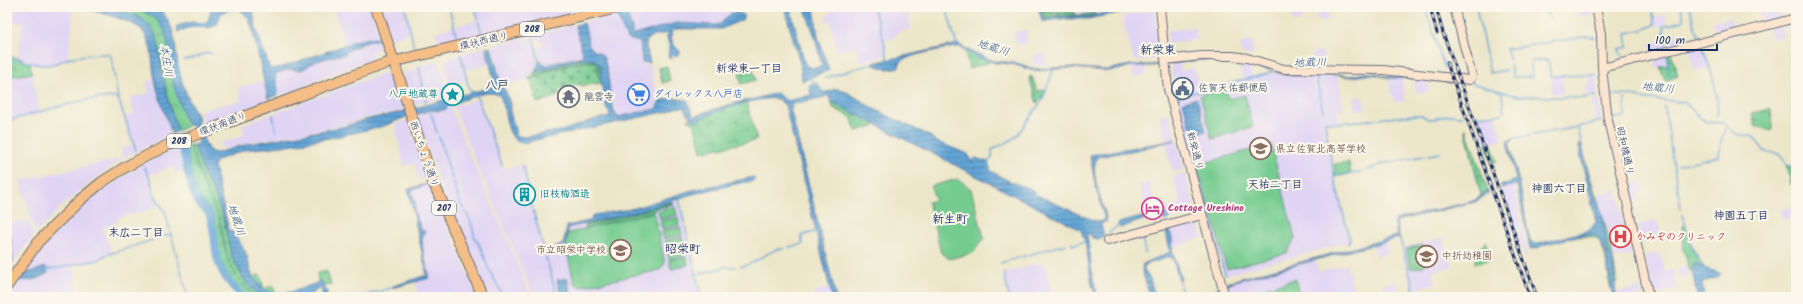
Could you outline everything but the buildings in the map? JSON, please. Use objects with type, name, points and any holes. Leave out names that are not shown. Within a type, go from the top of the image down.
[{"type":"highway","name":"西いちょう通り","points":[[376,7],[433,182],[483,297]]},
{"type":"highway","name":"環状西通り","points":[[393,62],[618,8]]},
{"type":"highway","name":"環状南通り","points":[[7,286],[38,242],[80,200],[102,182],[127,166],[166,146],[384,64],[393,62]]},
{"type":"street","name":"新栄通り","points":[[1160,7],[1168,89],[1225,297]]},
{"type":"street","points":[[1165,60],[1201,56],[1232,56],[1251,59],[1284,69],[1383,70],[1470,80],[1472,76],[1454,7]]},
{"type":"street","name":"昭和橋通り","points":[[1596,7],[1601,34],[1602,68],[1608,120],[1649,297]]},
{"type":"street","points":[[1602,68],[1789,20]]},
{"type":"street","points":[[1107,241],[1202,215]]},
{"type":"shaded area","points":[[7,7],[74,8],[68,59],[54,65],[44,66],[30,64],[17,58],[23,23],[7,21]]},
{"type":"shaded area","points":[[307,7],[370,7],[380,38],[345,44],[334,10],[313,16],[312,12],[309,13]]},
{"type":"shaded area","points":[[381,7],[405,7],[411,32],[391,38]]},
{"type":"shaded area","points":[[476,7],[572,7],[573,13],[482,33]]},
{"type":"shaded area","points":[[647,7],[731,7],[733,16],[718,26],[668,26],[635,36],[631,34],[631,29],[624,13]]},
{"type":"shaded area","points":[[828,7],[907,7],[911,29],[898,32],[894,38],[884,41],[886,55],[860,62],[856,47],[837,51],[830,20],[827,21],[826,16],[830,14]]},
{"type":"shaded area","points":[[1040,7],[1131,7],[1088,17],[1059,16]]},
{"type":"shaded area","points":[[1300,7],[1302,21],[1293,22],[1290,9]]},
{"type":"shaded area","points":[[1577,7],[1591,7],[1594,14],[1579,17]]},
{"type":"shaded area","points":[[1327,9],[1329,20],[1319,22],[1316,11]]},
{"type":"shaded area","points":[[1778,9],[1780,18],[1763,23],[1760,13]]},
{"type":"shaded area","points":[[1155,10],[1158,58],[1145,59],[1145,61],[1134,60],[1122,16]]},
{"type":"shaded area","points":[[619,14],[629,38],[641,41],[644,65],[650,65],[659,103],[654,109],[617,117],[614,104],[611,101],[608,74],[604,58],[600,53],[594,51],[589,45],[584,23]]},
{"type":"shaded area","points":[[1666,14],[1667,23],[1664,26],[1654,25],[1654,18]]},
{"type":"shaded area","points":[[1730,18],[1734,30],[1715,35],[1713,22]]},
{"type":"shaded area","points":[[478,20],[480,34],[438,42],[435,32]]},
{"type":"shaded area","points":[[1796,21],[1796,40],[1791,38],[1787,23]]},
{"type":"shaded area","points":[[575,25],[583,56],[556,63],[543,64],[537,47],[545,45],[536,38],[535,35]]},
{"type":"shaded area","points":[[1779,25],[1783,36],[1772,39],[1769,28]]},
{"type":"shaded area","points":[[1195,27],[1197,39],[1168,44],[1167,31]]},
{"type":"shaded area","points":[[1025,29],[1028,43],[1017,45],[1014,32]]},
{"type":"shaded area","points":[[1686,33],[1688,42],[1671,47],[1669,39]]},
{"type":"shaded area","points":[[532,36],[538,61],[535,72],[528,79],[502,86],[492,46]]},
{"type":"shaded area","points":[[380,39],[381,46],[379,49],[371,52],[373,58],[279,96],[275,77],[276,73],[324,59],[367,42]]},
{"type":"shaded area","points":[[1252,41],[1253,56],[1242,54],[1240,43]]},
{"type":"shaded area","points":[[1664,41],[1668,65],[1656,68],[1649,44]]},
{"type":"shaded area","points":[[1702,45],[1709,67],[1695,71],[1689,47]]},
{"type":"shaded area","points":[[485,47],[489,65],[464,70],[467,80],[448,84],[444,60]]},
{"type":"shaded area","points":[[1322,51],[1326,66],[1314,66],[1312,53]]},
{"type":"shaded area","points":[[1045,53],[1047,65],[1032,64],[1033,55]]},
{"type":"shaded area","name":"県立佐賀北高等学校","points":[[1238,59],[1248,61],[1253,78],[1272,73],[1284,76],[1337,76],[1344,110],[1338,111],[1340,122],[1324,122],[1334,177],[1349,240],[1348,242],[1225,275],[1176,97],[1170,61],[1179,60],[1182,71],[1194,67],[1200,91],[1244,80]]},
{"type":"shaded area","points":[[439,61],[449,96],[413,105],[404,76],[405,72],[417,70],[416,67]]},
{"type":"shaded area","points":[[1131,66],[1145,66],[1147,74],[1134,78]]},
{"type":"shaded area","points":[[32,73],[40,114],[10,121],[7,119],[7,78]]},
{"type":"shaded area","points":[[384,73],[389,74],[394,78],[404,110],[364,118],[342,126],[256,141],[223,150],[221,143],[245,135],[242,125]]},
{"type":"shaded area","points":[[1597,75],[1597,95],[1587,96],[1586,85],[1588,84],[1588,76]]},
{"type":"shaded area","points":[[1563,76],[1563,94],[1552,93],[1551,77]]},
{"type":"shaded area","points":[[1389,78],[1402,78],[1405,101],[1395,102],[1391,92]]},
{"type":"shaded area","points":[[1414,79],[1427,79],[1429,91],[1417,93]]},
{"type":"shaded area","points":[[153,80],[171,134],[123,158],[120,149],[135,145],[124,117],[134,114],[130,98],[149,93],[146,81]]},
{"type":"shaded area","points":[[263,81],[268,100],[202,124],[201,115],[198,112],[211,107],[241,101],[238,87]]},
{"type":"shaded area","points":[[1362,96],[1365,108],[1355,110],[1353,97]]},
{"type":"shaded area","name":"市立昭栄中学校","points":[[478,99],[503,169],[523,164],[545,252],[565,245],[568,228],[678,200],[700,297],[534,297],[474,157],[454,106]]},
{"type":"shaded area","points":[[1599,99],[1602,121],[1596,123],[1592,100]]},
{"type":"shaded area","points":[[448,106],[450,106],[455,117],[466,147],[514,256],[530,297],[489,297],[438,181],[417,115],[431,111],[438,112],[447,109]]},
{"type":"shaded area","points":[[1169,113],[1184,169],[1173,172],[1165,143],[1160,115]]},
{"type":"shaded area","points":[[1496,114],[1502,140],[1486,145],[1476,116]]},
{"type":"shaded area","points":[[408,120],[426,178],[419,179],[414,163],[404,166],[395,124]]},
{"type":"shaded area","points":[[178,148],[185,170],[175,173],[173,166],[149,175],[152,191],[160,206],[118,218],[118,222],[102,228],[112,253],[95,261],[73,264],[80,297],[9,297],[19,280],[32,280],[22,276],[39,252],[76,212],[141,165]]},
{"type":"shaded area","points":[[123,158],[89,183],[62,206],[36,233],[20,181]]},
{"type":"shaded area","points":[[1185,173],[1194,206],[1190,214],[1169,219],[1165,211],[1166,209],[1181,204],[1173,176]]},
{"type":"shaded area","points":[[1641,181],[1644,192],[1638,193],[1640,199],[1632,201],[1628,184]]},
{"type":"shaded area","points":[[1149,182],[1154,201],[1145,204],[1139,185]]},
{"type":"shaded area","points":[[429,184],[478,297],[400,297],[417,292],[415,281],[428,276],[409,189]]},
{"type":"shaded area","points":[[1514,184],[1528,256],[1525,257],[1501,188]]},
{"type":"shaded area","points":[[1617,190],[1632,255],[1614,259],[1611,253],[1607,230],[1596,195]]},
{"type":"shaded area","points":[[1796,207],[1796,217],[1782,220],[1780,210]]},
{"type":"shaded area","points":[[28,220],[34,235],[7,272],[7,223]]},
{"type":"shaded area","points":[[1657,220],[1662,238],[1642,243],[1638,225]]},
{"type":"shaded area","points":[[1193,224],[1200,228],[1202,238],[1173,247],[1170,230]]},
{"type":"shaded area","name":"中折幼稚園","points":[[1442,238],[1453,266],[1432,272],[1435,283],[1414,289],[1403,248]]},
{"type":"shaded area","points":[[1385,241],[1388,253],[1376,256],[1373,244]]},
{"type":"shaded area","points":[[1660,253],[1665,271],[1673,269],[1677,289],[1654,294],[1645,256]]},
{"type":"shaded area","points":[[1315,259],[1319,272],[1347,264],[1356,297],[1231,297],[1228,287],[1238,280]]},
{"type":"shaded area","points":[[1044,262],[1053,297],[1009,297],[1003,273]]},
{"type":"shaded area","points":[[1687,267],[1690,276],[1679,278],[1677,269]]},
{"type":"shaded area","points":[[1396,281],[1398,289],[1385,293],[1383,284]]},
{"type":"shaded area","points":[[830,287],[832,297],[814,297],[813,292]]},
{"type":"shaded area","points":[[1640,287],[1642,297],[1599,297]]},
{"type":"green space","points":[[106,7],[136,9],[153,16],[160,23],[165,31],[168,42],[170,69],[173,82],[185,120],[189,125],[178,131],[170,108],[158,45],[142,18]]},
{"type":"green space","points":[[1040,7],[1050,8],[1050,13],[1059,12],[1078,15],[1095,13],[1095,16],[1059,16],[1044,20]]},
{"type":"green space","points":[[1051,7],[1073,7],[1075,14],[1059,12],[1050,13]]},
{"type":"green space","points":[[965,49],[977,58],[990,61],[969,69]]},
{"type":"green space","points":[[1671,52],[1678,76],[1665,81],[1660,67],[1668,65],[1667,53]]},
{"type":"green space","points":[[7,56],[22,59],[30,64],[32,73],[8,77]]},
{"type":"green space","points":[[580,59],[591,59],[598,62],[602,75],[601,81],[598,76],[599,67],[595,62],[562,67],[531,80],[528,79],[535,72]]},
{"type":"green space","points":[[595,62],[599,67],[598,76],[602,83],[581,86],[579,84],[559,90],[559,96],[537,103],[531,80],[562,67]]},
{"type":"green space","points":[[667,66],[670,81],[662,83],[659,68]]},
{"type":"green space","points":[[753,70],[756,80],[741,84],[739,73]]},
{"type":"green space","points":[[1032,76],[1037,91],[1046,89],[1037,103],[1029,77]]},
{"type":"green space","points":[[459,84],[461,95],[452,98],[449,86]]},
{"type":"green space","points":[[1225,88],[1229,99],[1245,95],[1253,127],[1212,139],[1200,95]]},
{"type":"green space","points":[[746,100],[757,140],[701,152],[695,124],[688,119],[704,112]]},
{"type":"green space","points":[[831,102],[876,124],[875,126],[856,131],[851,117],[833,108]]},
{"type":"green space","points":[[1770,109],[1771,131],[1755,126],[1752,113]]},
{"type":"green space","points":[[1465,129],[1488,191],[1481,196]]},
{"type":"green space","points":[[1491,143],[1497,161],[1492,163],[1486,145]]},
{"type":"green space","points":[[1271,144],[1295,238],[1287,253],[1227,269],[1197,165]]},
{"type":"green space","points":[[190,145],[202,180],[219,218],[225,249],[236,276],[254,297],[245,297],[229,280],[218,254],[216,234],[211,212],[200,198],[189,170],[186,148]]},
{"type":"green space","points":[[190,145],[194,145],[204,174],[223,216],[232,258],[247,284],[261,297],[254,297],[236,276],[228,260],[219,218],[202,180]]},
{"type":"green space","points":[[1349,162],[1351,173],[1336,176],[1334,164]]},
{"type":"green space","points":[[1787,165],[1796,168],[1796,183],[1791,185]]},
{"type":"green space","points":[[1588,171],[1602,212],[1609,240],[1612,254],[1617,282],[1615,283],[1615,293],[1613,260],[1608,252],[1602,214],[1595,198]]},
{"type":"green space","points":[[958,179],[971,189],[984,238],[973,253],[949,259],[941,253],[928,202],[935,200],[931,186]]},
{"type":"green space","points":[[673,202],[674,204],[657,209],[654,212],[584,230],[586,225]]},
{"type":"green space","points":[[675,207],[677,215],[660,219],[658,211]]},
{"type":"green space","points":[[654,212],[665,263],[660,270],[580,287],[574,283],[566,247],[568,233]]},
{"type":"green space","points":[[678,217],[679,225],[662,229],[660,221]]},
{"type":"green space","points":[[1686,225],[1692,246],[1704,268],[1690,271],[1683,248],[1683,226]]},
{"type":"green space","points":[[680,227],[682,235],[664,239],[662,231]]},
{"type":"green space","points":[[1584,235],[1597,236],[1603,245],[1609,269],[1611,289],[1605,257],[1600,242],[1593,237],[1575,237]]},
{"type":"green space","points":[[682,237],[684,245],[666,249],[665,241]]},
{"type":"green space","points":[[1486,241],[1491,259],[1475,264],[1477,254]]},
{"type":"green space","points":[[1422,245],[1426,264],[1424,266],[1411,269],[1406,249]]},
{"type":"green space","points":[[684,247],[686,255],[669,259],[667,251]]},
{"type":"green space","points":[[686,257],[688,265],[671,269],[669,260]]},
{"type":"green space","points":[[327,271],[331,284],[323,286],[321,281],[318,280],[317,273]]},
{"type":"green space","points":[[260,275],[264,289],[273,286],[276,295],[266,292],[252,277]]},
{"type":"green space","points":[[1295,279],[1300,297],[1261,297],[1259,290]]},
{"type":"water","points":[[81,7],[124,11],[143,20],[151,27],[156,36],[160,52],[164,85],[178,131],[172,134],[157,88],[149,41],[142,30],[130,23]]},
{"type":"water","points":[[129,7],[160,7],[172,29],[180,73],[186,93],[199,119],[197,124],[208,149],[217,153],[248,144],[343,127],[364,120],[397,113],[491,87],[494,81],[486,48],[491,47],[501,84],[506,92],[510,104],[510,111],[518,136],[524,137],[564,130],[599,118],[607,118],[610,116],[609,111],[606,108],[601,81],[601,67],[595,60],[580,59],[535,72],[540,60],[546,65],[583,56],[575,25],[584,23],[589,45],[594,51],[600,53],[604,58],[608,74],[611,103],[617,117],[656,109],[660,101],[672,98],[687,100],[694,117],[722,107],[777,93],[787,101],[811,95],[809,85],[816,82],[823,92],[837,89],[842,90],[861,100],[872,108],[930,136],[937,142],[968,154],[971,161],[976,158],[988,162],[991,171],[1009,181],[1028,188],[1037,195],[1099,222],[1105,220],[1095,184],[1090,155],[1175,140],[1136,150],[1097,157],[1095,164],[1096,180],[1107,221],[1101,224],[1104,236],[1098,239],[1092,238],[1090,234],[1087,234],[1093,279],[1098,297],[1096,297],[1092,285],[1085,241],[1081,230],[832,102],[827,95],[825,95],[825,97],[792,104],[791,111],[836,297],[832,297],[785,105],[778,99],[761,100],[727,108],[700,119],[700,121],[691,119],[684,107],[675,108],[669,111],[523,143],[517,141],[510,131],[500,96],[488,93],[481,94],[447,106],[447,109],[439,111],[432,110],[406,117],[384,126],[340,136],[283,146],[245,150],[215,162],[214,167],[229,231],[233,232],[245,250],[253,277],[259,285],[274,293],[283,293],[301,289],[319,282],[318,280],[321,281],[327,292],[327,297],[323,297],[320,288],[307,297],[261,297],[247,284],[232,258],[223,216],[204,174],[194,145],[199,143],[193,126],[189,125],[185,120],[175,89],[165,33],[161,25],[154,18],[144,12]]},
{"type":"water","points":[[212,7],[218,8],[221,11],[227,7],[252,7],[256,28],[270,69],[282,67],[364,39],[380,39],[356,46],[345,54],[314,62],[299,70],[292,69],[276,73],[278,92],[277,95],[268,99],[252,28],[248,18],[239,9],[232,9],[221,13],[217,25],[208,28],[192,27],[178,32],[176,26],[192,22],[204,23],[208,21]]},
{"type":"water","points":[[784,7],[790,7],[805,64],[815,68],[822,65],[814,34],[804,7],[814,7],[818,36],[829,70],[802,81],[800,63]]},
{"type":"water","points":[[1038,7],[1040,7],[1044,20],[1059,16],[1088,17],[1131,7],[1149,7],[1088,19],[1059,19],[1042,22]]},
{"type":"water","points":[[736,12],[744,15],[742,20],[721,29],[678,29],[672,31],[671,37],[676,47],[680,51],[680,54],[671,57],[672,60],[668,57],[669,45],[666,33],[648,38],[646,47],[650,63],[642,62],[640,42],[627,39],[617,15],[626,13],[634,35],[676,23],[720,24],[731,13]]},
{"type":"water","points":[[958,44],[976,54],[995,61],[1017,63],[1034,69],[1069,67],[1106,70],[1130,65],[1151,65],[1193,59],[1239,59],[1256,64],[1268,70],[1238,60],[1200,60],[1151,66],[1131,66],[1107,71],[1070,68],[1034,71],[1012,64],[995,63],[977,58],[960,47],[913,56],[902,61],[899,67],[888,69],[873,65],[873,63]]},
{"type":"water","points":[[1274,71],[1316,75],[1330,73],[1350,76],[1365,73],[1377,73],[1383,76],[1438,79],[1451,83],[1427,79],[1389,78],[1372,74],[1351,77],[1330,74],[1317,77],[1285,75]]},
{"type":"water","points":[[1197,98],[1206,131],[1192,135],[1183,102]]},
{"type":"water","points":[[1516,137],[1509,143],[1520,185],[1529,237],[1531,242],[1537,244],[1590,230],[1596,222],[1579,147],[1581,142],[1595,198],[1602,214],[1608,252],[1613,260],[1616,297],[1613,297],[1608,262],[1605,252],[1598,238],[1593,235],[1578,236],[1530,249],[1517,185],[1501,188],[1500,186],[1516,180],[1507,141]]},
{"type":"water","points":[[754,177],[755,179],[751,182],[745,182],[693,194],[644,210],[568,228],[565,245],[545,252],[563,244],[567,226],[588,221],[594,215],[635,208],[692,190]]},
{"type":"water","points":[[427,184],[411,191],[416,204],[414,210],[422,231],[425,231],[422,241],[425,261],[430,278],[392,288],[393,286],[427,275],[408,189]]},
{"type":"water","points":[[1488,191],[1489,193],[1475,202],[1396,221],[1400,240],[1398,238],[1238,280],[1207,297],[1199,297],[1234,280],[1397,236],[1394,220],[1473,201]]},
{"type":"water","points":[[1165,211],[1169,219],[1164,221],[1161,215],[1157,215],[1120,228],[1118,224],[1122,222]]},
{"type":"water","points":[[1170,230],[1173,243],[1172,250],[1181,279],[1179,280],[1173,259],[1170,257],[1147,264],[1144,266],[1144,270],[1150,279],[1155,297],[1150,297],[1142,270],[1143,264],[1170,252],[1166,231]]},
{"type":"water","points":[[7,231],[11,237],[13,261],[7,271],[8,266]]},
{"type":"water","points":[[1698,263],[1699,267],[1703,266],[1721,274],[1716,278],[1702,282],[1704,297],[1697,297],[1692,269],[1694,268],[1693,264]]},
{"type":"water","points":[[46,267],[48,273],[37,279],[27,281],[7,280],[7,275],[24,274]]},
{"type":"water","points":[[567,278],[571,294],[561,297],[557,280]]},
{"type":"waterway","points":[[405,7],[414,48]]},
{"type":"waterway","points":[[449,7],[457,38]]},
{"type":"waterway","points":[[475,7],[482,36]]},
{"type":"waterway","points":[[873,7],[884,41],[888,61]]},
{"type":"waterway","points":[[946,7],[957,46]]},
{"type":"waterway","points":[[1425,7],[1445,69]]},
{"type":"waterway","points":[[1476,7],[1490,73],[1507,70]]},
{"type":"waterway","points":[[1541,7],[1551,19]]},
{"type":"waterway","points":[[1623,60],[1619,49],[1628,47],[1626,33],[1642,30],[1654,25],[1654,18],[1650,7]]},
{"type":"waterway","points":[[1666,49],[1664,26],[1683,21],[1684,19],[1681,7]]},
{"type":"waterway","points":[[1690,7],[1694,25],[1700,38]]},
{"type":"waterway","points":[[533,37],[539,61]]},
{"type":"waterway","points":[[1510,60],[1506,49],[1584,37],[1595,37]]},
{"type":"waterway","points":[[1702,45],[1716,90],[1718,108],[1717,117]]},
{"type":"waterway","points":[[184,60],[207,53],[212,54]]},
{"type":"waterway","points":[[7,56],[31,63],[49,65],[74,57],[109,54],[111,56],[118,98],[136,151]]},
{"type":"waterway","points":[[1668,54],[1668,69],[1671,78]]},
{"type":"waterway","points":[[461,55],[469,89],[473,92]]},
{"type":"waterway","points":[[1510,65],[1513,77],[1532,77],[1531,61],[1548,60],[1551,76],[1595,75]]},
{"type":"waterway","name":"地蔵川","points":[[825,78],[874,63]]},
{"type":"waterway","points":[[419,67],[426,102]]},
{"type":"waterway","points":[[987,163],[992,158],[992,150],[1013,139],[1043,99],[1053,70]]},
{"type":"waterway","points":[[1190,147],[1177,97],[1270,73],[1271,71]]},
{"type":"waterway","points":[[1316,76],[1323,111]]},
{"type":"waterway","points":[[810,77],[814,84]]},
{"type":"waterway","name":"地蔵川","points":[[1471,83],[1518,96],[1582,98],[1597,96]]},
{"type":"waterway","points":[[1502,93],[1504,112]]},
{"type":"waterway","points":[[476,94],[502,165]]},
{"type":"waterway","name":"地蔵川","points":[[1612,95],[1625,95],[1648,99],[1684,102],[1707,122],[1723,123],[1736,134],[1754,137],[1765,152],[1778,154],[1789,166],[1796,166]]},
{"type":"waterway","points":[[10,120],[80,101],[118,98]]},
{"type":"waterway","points":[[1614,118],[1625,117],[1625,99]]},
{"type":"waterway","points":[[1664,106],[1681,209]]},
{"type":"waterway","points":[[431,113],[437,133]]},
{"type":"waterway","points":[[1475,116],[1502,114]]},
{"type":"waterway","points":[[273,115],[276,132]]},
{"type":"waterway","points":[[1348,243],[1350,240],[1334,177],[1325,122],[1340,123],[1416,115],[1421,115],[1428,119],[1449,115],[1462,116]]},
{"type":"waterway","points":[[1516,138],[1578,127],[1602,121]]},
{"type":"waterway","points":[[1678,165],[1719,156],[1721,141],[1726,126]]},
{"type":"waterway","points":[[1578,127],[1581,143]]},
{"type":"waterway","points":[[439,137],[459,200],[471,222],[475,238],[482,250],[489,270],[504,297]]},
{"type":"waterway","name":"本庄川","points":[[183,150],[194,194],[211,218],[219,264],[229,282],[243,297]]},
{"type":"waterway","points":[[1367,170],[1382,164],[1440,153]]},
{"type":"waterway","points":[[1195,164],[1225,274]]},
{"type":"waterway","points":[[523,166],[533,210],[557,297]]},
{"type":"waterway","points":[[144,167],[150,178],[154,194],[165,212],[188,297]]},
{"type":"waterway","points":[[1334,177],[1361,172]]},
{"type":"waterway","points":[[679,199],[696,275]]},
{"type":"waterway","points":[[1682,215],[1687,229]]},
{"type":"waterway","points":[[1109,233],[1119,225]]},
{"type":"waterway","points":[[789,247],[803,244],[801,236],[817,231]]},
{"type":"waterway","points":[[46,270],[98,260],[106,255],[171,234]]},
{"type":"waterway","points":[[1140,238],[1143,240],[1145,253]]},
{"type":"waterway","points":[[1400,239],[1416,297]]},
{"type":"waterway","points":[[1071,242],[1073,245],[1086,241]]},
{"type":"waterway","points":[[1690,241],[1691,246],[1703,266]]},
{"type":"waterway","points":[[1001,263],[1066,244]]},
{"type":"waterway","points":[[741,266],[752,263],[779,249],[784,249]]},
{"type":"waterway","points":[[701,297],[696,275],[725,267],[735,267]]},
{"type":"waterway","points":[[1004,273],[1009,297]]},
{"type":"waterway","points":[[1180,279],[1181,297]]},
{"type":"waterway","points":[[360,297],[391,288]]},
{"type":"railway","points":[[1430,7],[1437,33]]},
{"type":"railway","points":[[1436,7],[1443,33],[1537,297]]},
{"type":"railway","points":[[1447,63],[1530,297]]},
{"type":"place","name":"佐賀天佑郵便局","points":[[1183,88]]},
{"type":"place","name":"八戸地蔵尊","points":[[453,94]]},
{"type":"place","name":"ダイレックス八戸店","points":[[638,94]]},
{"type":"place","name":"龍雲寺","points":[[569,97]]},
{"type":"place","name":"県立佐賀北高等学校","points":[[1260,149]]},
{"type":"place","name":"旧枝梅酒造","points":[[524,194]]},
{"type":"place","name":"Cottage Ureshino","points":[[1153,208]]},
{"type":"place","name":"かみぞのクリニック","points":[[1620,237]]},
{"type":"place","name":"市立昭栄中学校","points":[[621,250]]},
{"type":"place","name":"中折幼稚園","points":[[1427,256]]},
{"type":"district","name":"新栄東","points":[[1158,50]]},
{"type":"district","name":"新栄東一丁目","points":[[749,69]]},
{"type":"district","name":"八戸","points":[[497,85]]},
{"type":"district","name":"天祐二丁目","points":[[1275,185]]},
{"type":"district","name":"神園六丁目","points":[[1559,189]]},
{"type":"district","name":"神園五丁目","points":[[1741,216]]},
{"type":"district","name":"新生町","points":[[950,219]]},
{"type":"district","name":"末広二丁目","points":[[136,233]]},
{"type":"district","name":"昭栄町","points":[[683,249]]}]
